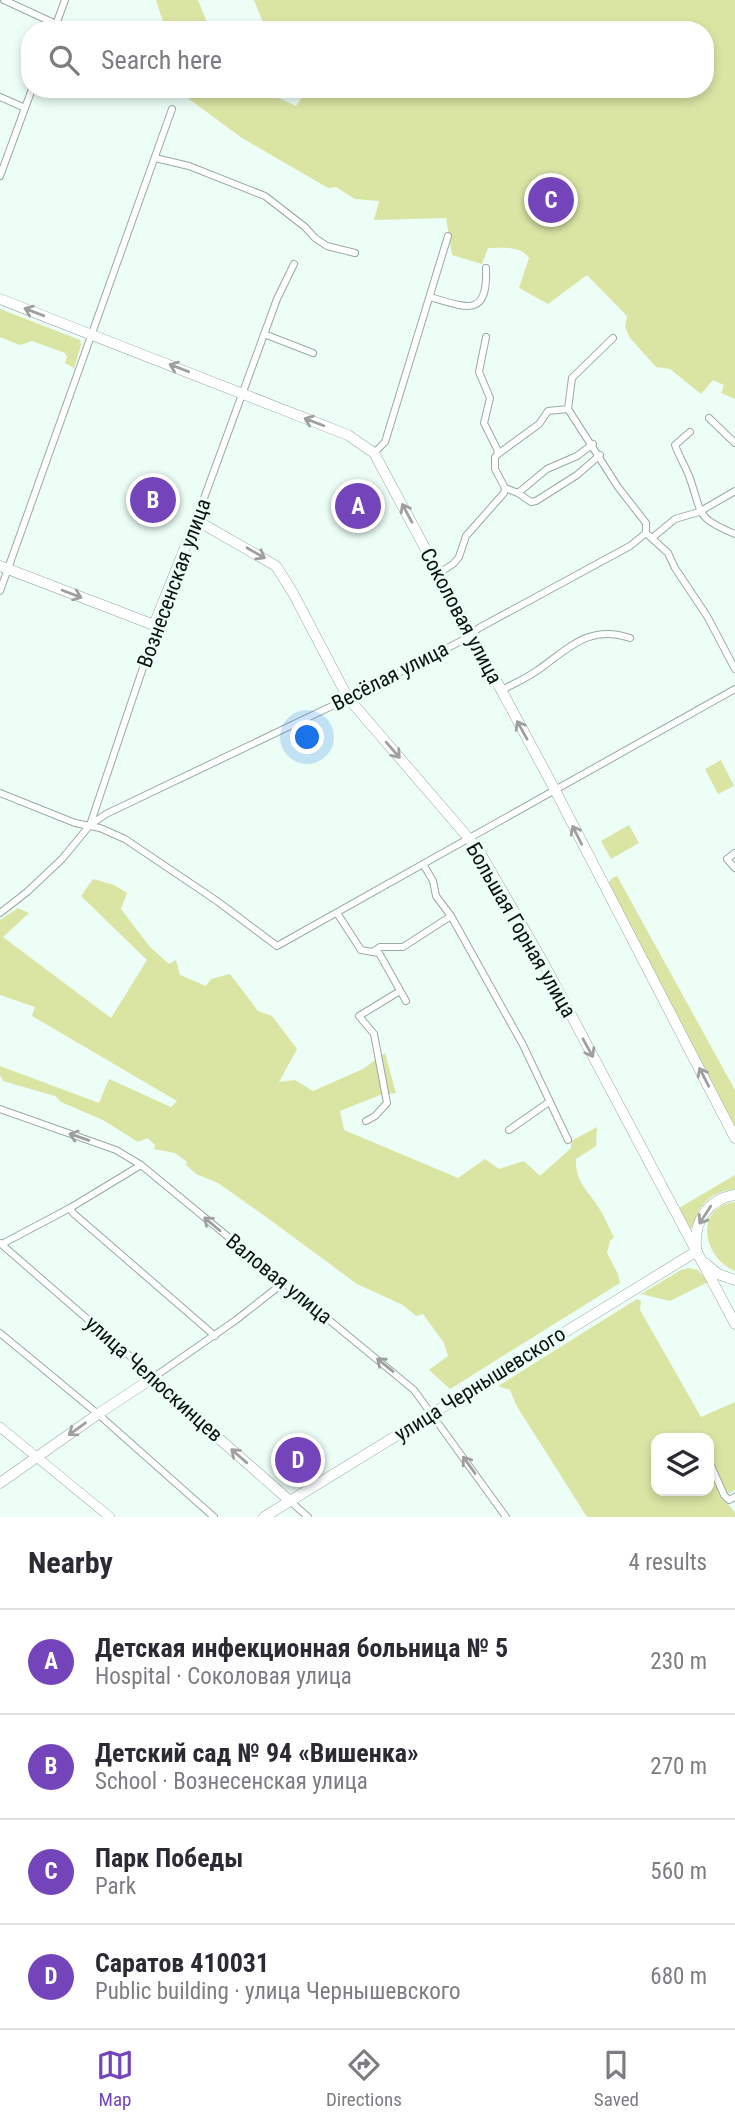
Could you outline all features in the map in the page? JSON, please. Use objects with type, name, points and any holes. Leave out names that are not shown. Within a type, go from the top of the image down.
[{"type":"main road","name":"Соколовая улица","points":[[0,299],[348,435],[374,453],[555,790],[735,1138]]},
{"type":"main road","name":"Вознесенская улица","points":[[154,625],[196,520]]},
{"type":"main road","name":"Большая Горная улица","points":[[196,520],[276,566],[348,698],[471,839],[543,962],[735,1324]]},
{"type":"main road","points":[[4,567],[154,625]]},
{"type":"main road","points":[[735,1195],[717,1201],[703,1214],[696,1234],[697,1251],[712,1270],[735,1280]]},
{"type":"main road","name":"улица Чернышевского","points":[[264,1517],[697,1251]]},
{"type":"main road","points":[[0,1483],[154,1377]]},
{"type":"main road","name":"улица Челюскинцев","points":[[154,1377],[181,1405],[290,1501]]},
{"type":"main road","points":[[0,1427],[110,1517]]},
{"type":"street","points":[[4,0],[44,21]]},
{"type":"street","points":[[57,21],[65,0]]},
{"type":"street","points":[[0,97],[25,108]]},
{"type":"street","points":[[0,176],[29,98]]},
{"type":"street","points":[[0,591],[4,567],[93,334],[172,109]]},
{"type":"street","points":[[155,158],[190,166],[265,196],[327,246],[355,253]]},
{"type":"street","points":[[374,453],[385,442],[448,236]]},
{"type":"street","name":"Вознесенская улица","points":[[196,520],[277,299],[294,264]]},
{"type":"street","points":[[430,297],[464,308],[472,307],[483,299],[486,268]]},
{"type":"street","points":[[264,334],[313,353]]},
{"type":"street","points":[[486,337],[479,372],[490,398],[484,423],[498,454]]},
{"type":"street","points":[[613,338],[572,379],[568,409],[625,497],[646,523],[649,535],[668,553],[707,616],[735,669]]},
{"type":"street","points":[[439,573],[453,564],[466,536],[504,493],[505,488],[494,464],[495,457],[539,424],[548,411],[568,409]]},
{"type":"street","points":[[709,418],[735,443]]},
{"type":"street","points":[[690,432],[676,445],[689,476],[699,512],[713,525],[735,534]]},
{"type":"street","points":[[518,493],[547,469],[577,456],[593,444]]},
{"type":"street","points":[[505,488],[531,502],[536,501],[577,475],[600,455]]},
{"type":"street","name":"Весёлая улица","points":[[90,825],[106,814],[348,698],[470,634],[675,519],[699,512],[735,491]]},
{"type":"street","name":"Вознесенская улица","points":[[0,913],[62,859],[90,825],[154,635],[154,625]]},
{"type":"street","points":[[500,691],[593,634],[615,633],[630,638]]},
{"type":"street","points":[[0,793],[75,823],[90,825],[125,839],[217,901],[277,946],[735,689]]},
{"type":"street","points":[[735,853],[727,859],[735,867]]},
{"type":"street","points":[[423,864],[433,881],[436,895],[451,916],[523,1045],[568,1140]]},
{"type":"street","points":[[337,913],[361,950],[379,953],[406,1001]]},
{"type":"street","points":[[372,953],[380,947],[403,947],[451,916]]},
{"type":"street","points":[[366,1121],[387,1103],[374,1034],[359,1016],[400,991]]},
{"type":"street","points":[[509,1130],[549,1102]]},
{"type":"street","name":"Валовая улица","points":[[0,1110],[116,1150],[141,1165],[409,1385],[506,1517]]},
{"type":"street","points":[[1,1244],[70,1208],[141,1165]]},
{"type":"street","points":[[70,1208],[215,1336]]},
{"type":"street","name":"улица Челюскинцев","points":[[1,1244],[154,1377]]},
{"type":"street","points":[[154,1377],[215,1336],[283,1283]]},
{"type":"street","points":[[0,1333],[98,1414],[214,1517]]},
{"type":"street","points":[[714,1472],[724,1495],[732,1498]]},
{"type":"street","name":"улица Челюскинцев","points":[[290,1501],[308,1517]]},
{"type":"green space","points":[[156,0],[198,0],[206,21],[163,21]]},
{"type":"green space","points":[[254,0],[735,0],[735,399],[721,393],[724,385],[713,380],[701,394],[670,369],[656,367],[630,338],[625,327],[627,316],[587,275],[548,304],[519,288],[529,258],[521,251],[488,248],[482,264],[452,255],[446,218],[374,220],[379,201],[355,199],[336,187],[328,188],[242,138],[189,98],[279,98],[296,106],[302,98],[714,98],[714,21],[262,21]]},
{"type":"green space","points":[[0,309],[80,340],[74,368],[65,363],[65,353],[32,341],[20,345],[0,337]]},
{"type":"green space","points":[[721,760],[734,786],[718,794],[705,769]]},
{"type":"green space","points":[[629,825],[639,843],[611,859],[601,841]]},
{"type":"green space","points":[[617,876],[735,1090],[735,1127],[608,884]]},
{"type":"green space","points":[[93,879],[114,885],[127,893],[121,909],[150,947],[169,964],[176,960],[180,975],[206,986],[211,979],[230,974],[258,1011],[272,1016],[297,1049],[279,1082],[295,1080],[313,1091],[363,1069],[385,1053],[396,1093],[380,1095],[340,1111],[344,1130],[458,1178],[485,1159],[499,1169],[524,1161],[540,1176],[571,1148],[571,1141],[597,1127],[596,1146],[576,1159],[577,1173],[614,1237],[607,1253],[620,1283],[450,1389],[429,1370],[448,1356],[444,1343],[423,1314],[416,1316],[403,1305],[357,1284],[218,1183],[196,1174],[186,1165],[187,1162],[175,1153],[154,1149],[155,1145],[148,1138],[138,1142],[103,1120],[61,1102],[55,1096],[3,1081],[0,1066],[99,1103],[109,1079],[171,1107],[177,1101],[32,1016],[35,1007],[0,995],[0,920],[18,908],[29,913],[3,937],[111,1018],[147,960],[81,896]]},
{"type":"green space","points":[[735,1175],[735,1189],[707,1200],[698,1212],[694,1227],[690,1228],[679,1208]]},
{"type":"green space","points":[[735,1202],[735,1271],[724,1265],[716,1255],[707,1234],[713,1213],[722,1206]]},
{"type":"green space","points":[[681,1270],[698,1270],[708,1282],[670,1301],[641,1294]]},
{"type":"green space","points":[[637,1299],[641,1301],[640,1310],[701,1417],[735,1402],[735,1490],[722,1496],[735,1513],[735,1517],[587,1517],[516,1405],[510,1390],[498,1386]]},
{"type":"place","name":"Парк Победы","points":[[551,200]]},
{"type":"place","name":"Детский сад № 94 «Вишенка»","points":[[153,500]]},
{"type":"place","name":"Детская инфекционная больница № 5","points":[[358,506]]},
{"type":"place","name":"Саратов 410031","points":[[298,1460]]}]
